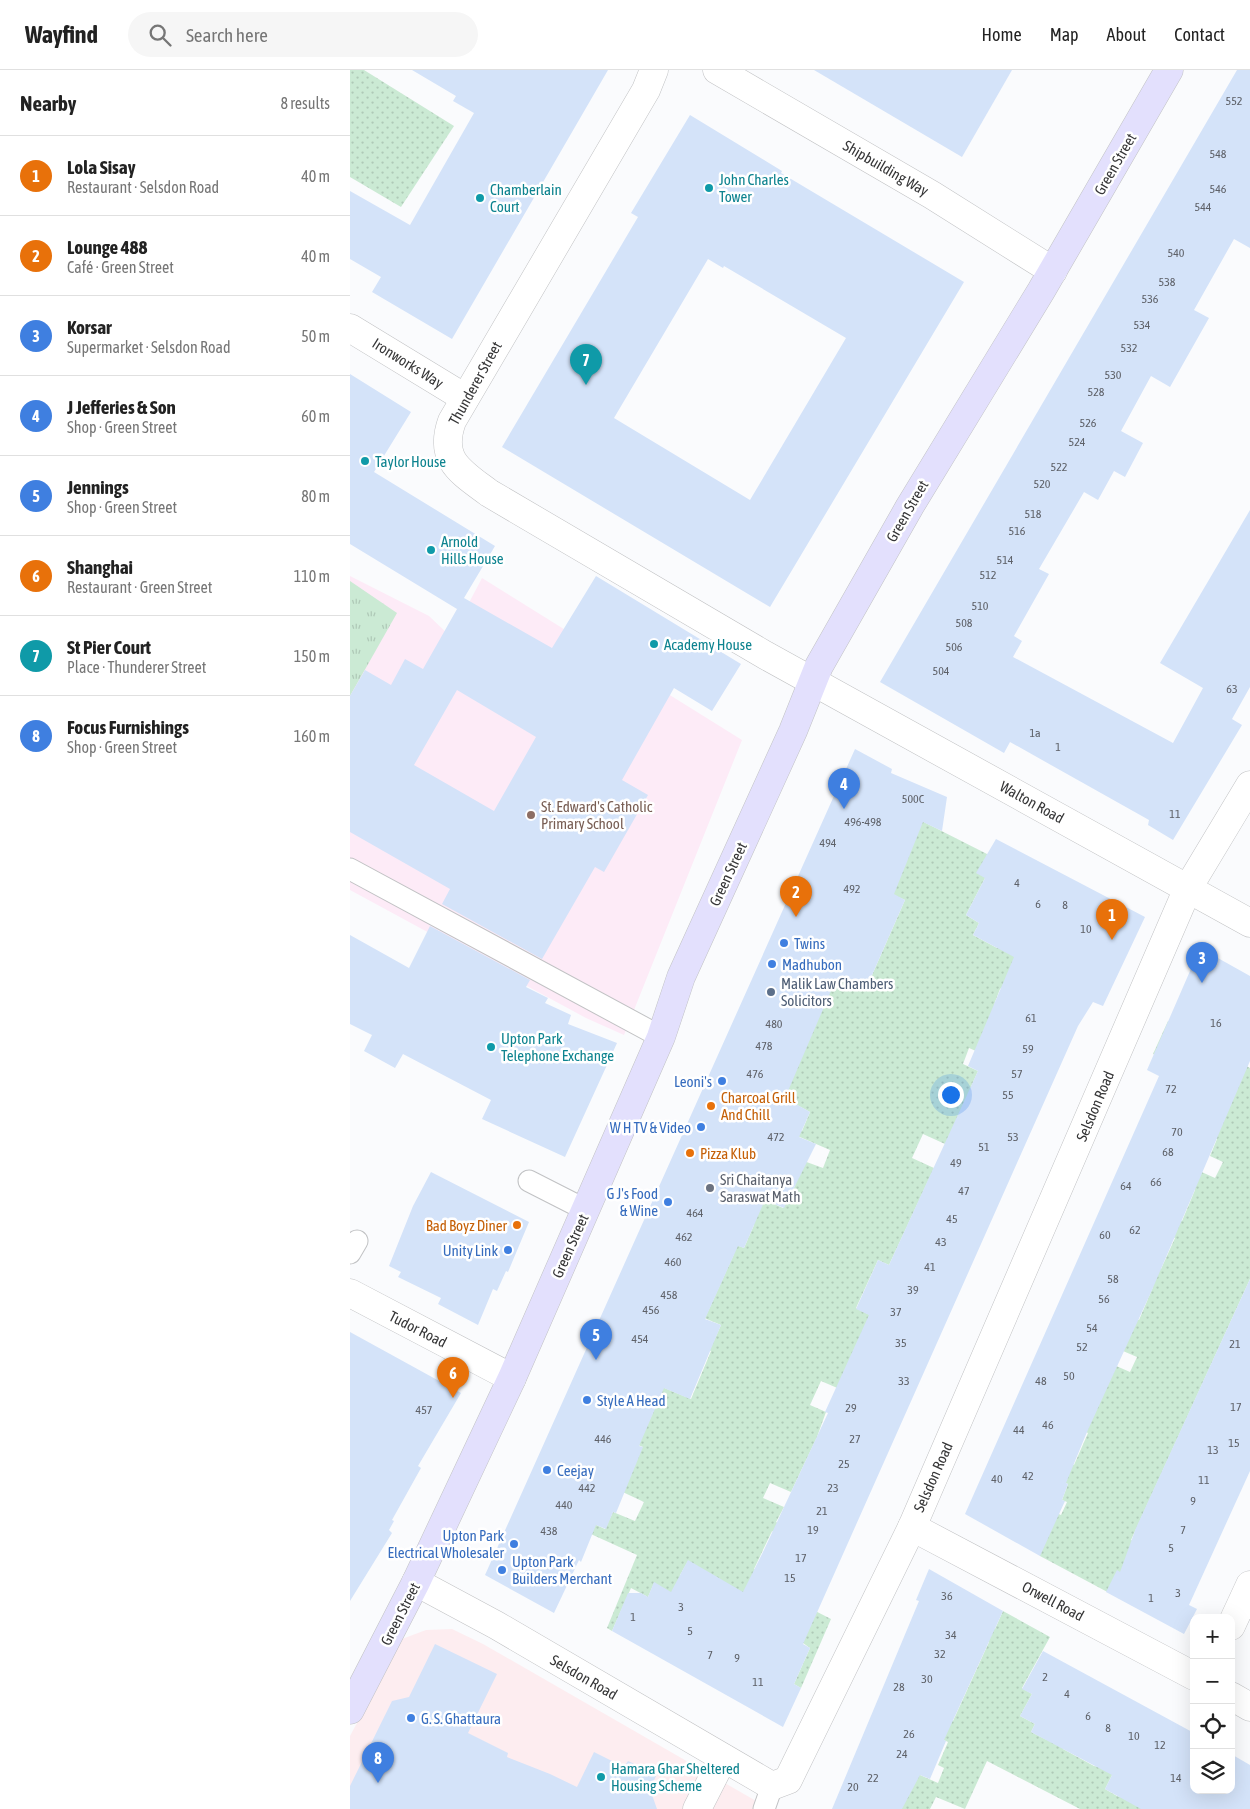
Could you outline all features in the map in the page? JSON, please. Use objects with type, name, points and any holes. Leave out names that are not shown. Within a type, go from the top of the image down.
[{"type":"main road","name":"Green Street","points":[[350,1710],[416,1582],[512,1378],[661,1037],[681,978],[814,682],[819,666],[910,506],[1053,271],[1169,70]]},
{"type":"street","name":"Thunderer Street","points":[[654,70],[646,90],[452,420],[447,435],[448,454],[459,471],[490,493],[814,682]]},
{"type":"street","name":"Shipbuilding Way","points":[[717,70],[932,195],[1053,271]]},
{"type":"street","name":"Ironworks Way","points":[[350,328],[465,398]]},
{"type":"street","name":"Walton Road","points":[[814,682],[1250,923]]},
{"type":"street","name":"Selsdon Road","points":[[416,1582],[496,1625],[723,1758],[768,1797],[788,1780],[912,1527],[1188,888],[1250,785]]},
{"type":"street","name":"Tudor Road","points":[[350,1293],[512,1378]]},
{"type":"street","name":"Orwell Road","points":[[912,1527],[1190,1674]]},
{"type":"street","points":[[1235,1617],[1250,1585]]},
{"type":"street","points":[[1235,1698],[1250,1707]]},
{"type":"street","points":[[697,1809],[723,1758]]},
{"type":"lane","points":[[350,870],[661,1037]]},
{"type":"lane","points":[[529,1181],[586,1210]]},
{"type":"shaded area","name":"St. Edward's Catholic Primary School","points":[[350,576],[429,616],[451,637],[482,578],[742,740],[624,1035],[586,1018],[350,890]]},
{"type":"shaded area","points":[[452,1629],[483,1644],[770,1809],[350,1809],[350,1736],[402,1639],[426,1630]]},
{"type":"green space","points":[[350,70],[364,70],[454,126],[401,207],[350,177]]},
{"type":"green space","points":[[350,581],[397,613],[350,696]]},
{"type":"green space","points":[[908,814],[987,854],[985,878],[966,915],[979,923],[973,935],[997,948],[1022,902],[1040,956],[1000,989],[995,1002],[985,1055],[969,1048],[963,1064],[978,1071],[970,1089],[1003,1103],[945,1144],[923,1134],[912,1158],[934,1168],[889,1265],[878,1260],[856,1308],[870,1315],[870,1402],[821,1381],[810,1405],[826,1412],[817,1437],[791,1492],[770,1483],[763,1498],[784,1507],[776,1522],[807,1538],[804,1545],[772,1531],[754,1569],[786,1586],[782,1594],[831,1619],[801,1688],[794,1684],[810,1648],[688,1561],[680,1575],[687,1579],[669,1612],[654,1583],[648,1597],[631,1588],[612,1631],[607,1628],[637,1555],[560,1520],[564,1510],[605,1529],[613,1512],[635,1521],[644,1502],[582,1473],[643,1447],[603,1431],[645,1430],[660,1397],[624,1381],[628,1373],[691,1399],[711,1351],[675,1335],[713,1343],[721,1325],[697,1315],[705,1318],[734,1254],[729,1242],[744,1248],[754,1225],[715,1177],[783,1208],[795,1186],[801,1160],[823,1168],[830,1150],[772,1125],[775,1119],[802,1131],[810,1112],[784,1098],[809,967],[865,991],[905,900],[848,874]]},
{"type":"green space","points":[[1168,1021],[1250,1068],[1250,1279],[1131,1540],[1168,1558],[1143,1611],[1040,1556],[1018,1496],[1061,1515],[1067,1502],[1062,1500],[1068,1484],[1030,1467],[1038,1449],[1074,1465],[1088,1433],[1052,1416],[1082,1351],[1130,1372],[1137,1357],[1123,1351],[1104,1304],[1139,1320],[1153,1287],[1118,1271],[1161,1269],[1175,1238],[1141,1222],[1148,1206],[1182,1221],[1195,1190],[1168,1157],[1215,1178],[1223,1162],[1210,1156],[1217,1139],[1184,1124],[1171,1062],[1153,1054]]},
{"type":"green space","points":[[1003,1611],[1050,1637],[1022,1688],[1032,1694],[1020,1716],[1035,1724],[1031,1732],[1047,1740],[1080,1719],[1063,1749],[1094,1766],[1115,1769],[1105,1789],[1117,1796],[1165,1809],[1080,1809],[987,1761],[965,1809],[936,1797],[930,1809],[881,1809],[902,1767],[938,1783],[944,1768],[938,1765],[948,1742],[914,1726],[923,1707],[953,1721],[989,1642],[958,1628],[995,1629]]},
{"type":"building","name":"Chamberlain Court","points":[[412,70],[608,70],[452,339],[372,292],[381,277],[350,259],[350,191],[410,225],[474,113],[453,101],[456,96]]},
{"type":"building","points":[[814,70],[1012,70],[962,157]]},
{"type":"building","points":[[1237,70],[1250,70],[1250,248],[1234,239],[1194,310],[1209,318],[1170,387],[1151,376],[1121,431],[1143,443],[1125,477],[1114,471],[1098,500],[1084,492],[1039,569],[1049,574],[1014,636],[1022,641],[1013,657],[1173,743],[1203,688],[1160,663],[1250,510],[1250,687],[1232,719],[1242,725],[1173,840],[1148,825],[1149,820],[1010,742],[1004,753],[880,682]]},
{"type":"building","points":[[690,115],[782,171],[781,173],[964,282],[770,607],[502,447],[638,217],[631,213]],"holes":[[[708,259],[723,268],[724,266],[846,338],[750,500],[614,418]]]},
{"type":"building","points":[[350,374],[411,412],[374,472],[495,546],[464,598],[552,648],[596,576],[741,664],[712,711],[674,688],[622,780],[648,795],[604,872],[595,867],[542,959],[442,904],[450,889],[350,832],[350,696],[365,670],[391,685],[405,659],[423,669],[461,602],[457,609],[350,544]],"holes":[[[457,690],[536,737],[494,811],[414,765]]]},
{"type":"building","points":[[855,749],[892,769],[891,773],[947,797],[942,831],[923,822],[894,894],[905,900],[865,991],[836,979],[785,1098],[810,1112],[799,1137],[816,1144],[784,1208],[765,1200],[744,1248],[738,1246],[705,1319],[721,1325],[690,1399],[664,1388],[639,1446],[643,1447],[616,1513],[613,1512],[606,1529],[596,1525],[581,1562],[579,1560],[554,1613],[485,1575]]},
{"type":"building","points":[[996,839],[1145,917],[1103,1006],[1093,1002],[1078,1026],[803,1644],[810,1648],[794,1684],[801,1688],[783,1727],[612,1631],[628,1593],[641,1593],[648,1597],[654,1582],[671,1592],[688,1560],[743,1592],[763,1552],[828,1413],[825,1412],[869,1315],[856,1309],[878,1260],[889,1265],[978,1071],[968,1066],[1014,957],[973,935],[979,923],[966,915],[985,878],[976,873]]},
{"type":"building","name":"Upton Park Telephone Exchange","points":[[430,926],[530,980],[526,987],[548,998],[545,1003],[571,1015],[568,1024],[617,1043],[565,1157],[482,1119],[491,1100],[403,1054],[395,1068],[364,1051],[372,1035],[350,1024],[350,935],[409,968]]},
{"type":"building","points":[[1200,948],[1250,976],[1250,1061],[1152,1290],[1087,1432],[1066,1483],[1068,1484],[1062,1500],[1065,1501],[1040,1556],[965,1514],[1159,1076],[1147,1070]]},
{"type":"building","points":[[431,1172],[529,1222],[508,1272],[506,1271],[497,1291],[493,1289],[478,1325],[438,1304],[441,1298],[398,1277],[401,1272],[389,1266],[413,1206]]},
{"type":"building","points":[[1250,1279],[1250,1471],[1189,1605],[1197,1609],[1194,1614],[1190,1614],[1190,1622],[1184,1634],[1106,1592],[1117,1570],[1120,1572],[1136,1528]]},
{"type":"building","points":[[350,1332],[461,1393],[418,1466],[421,1468],[392,1520],[394,1521],[389,1530],[392,1533],[350,1601]]},
{"type":"building","points":[[929,1569],[1003,1611],[944,1740],[946,1741],[930,1779],[920,1775],[902,1809],[832,1809],[919,1601],[916,1600]]},
{"type":"building","points":[[435,1644],[497,1674],[468,1733],[508,1753],[507,1757],[577,1787],[594,1752],[624,1767],[628,1761],[657,1774],[650,1789],[657,1809],[350,1809],[350,1786],[392,1701],[409,1697]]},
{"type":"building","points":[[1043,1651],[1190,1731],[1190,1794],[1235,1794],[1235,1756],[1250,1765],[1250,1809],[1141,1809],[1105,1789],[1112,1775],[1031,1732],[1035,1724],[1020,1716],[1032,1694],[1022,1689]]},
{"type":"place","name":"John Charles Tower","points":[[709,188]]},
{"type":"place","name":"Chamberlain Court","points":[[480,198]]},
{"type":"place","name":"St Pier Court","points":[[586,385]]},
{"type":"place","name":"Taylor House","points":[[365,461]]},
{"type":"place","name":"Arnold Hills House","points":[[431,550]]},
{"type":"place","name":"Academy House","points":[[654,644]]},
{"type":"place","name":"J Jefferies & Son","points":[[844,809]]},
{"type":"place","name":"St. Edward's Catholic Primary School","points":[[531,815]]},
{"type":"place","name":"Lounge 488","points":[[796,917]]},
{"type":"place","name":"Lola Sisay","points":[[1112,940]]},
{"type":"place","name":"Twins","points":[[784,943]]},
{"type":"place","name":"Madhubon","points":[[772,964]]},
{"type":"place","name":"Korsar","points":[[1202,983]]},
{"type":"place","name":"Malik Law Chambers Solicitors","points":[[771,992]]},
{"type":"place","name":"Upton Park Telephone Exchange","points":[[491,1047]]},
{"type":"place","name":"Leoni's","points":[[722,1081]]},
{"type":"place","name":"Charcoal Grill And Chill","points":[[711,1106]]},
{"type":"place","name":"W H TV & Video","points":[[701,1127]]},
{"type":"place","name":"Pizza Klub","points":[[690,1153]]},
{"type":"place","name":"Sri Chaitanya Saraswat Math","points":[[710,1188]]},
{"type":"place","name":"G J's Food & Wine","points":[[668,1202]]},
{"type":"place","name":"Bad Boyz Diner","points":[[517,1225]]},
{"type":"place","name":"Unity Link","points":[[508,1250]]},
{"type":"place","name":"Jennings","points":[[596,1360]]},
{"type":"place","name":"Shanghai","points":[[453,1398]]},
{"type":"place","name":"Style A Head","points":[[587,1400]]},
{"type":"place","name":"Ceejay","points":[[547,1470]]},
{"type":"place","name":"Upton Park Electrical Wholesaler","points":[[514,1544]]},
{"type":"place","name":"Upton Park Builders Merchant","points":[[502,1570]]},
{"type":"place","name":"G. S. Ghattaura","points":[[411,1718]]},
{"type":"place","name":"Hamara Ghar Sheltered Housing Scheme","points":[[601,1777]]},
{"type":"place","name":"Focus Furnishings","points":[[378,1783]]}]
